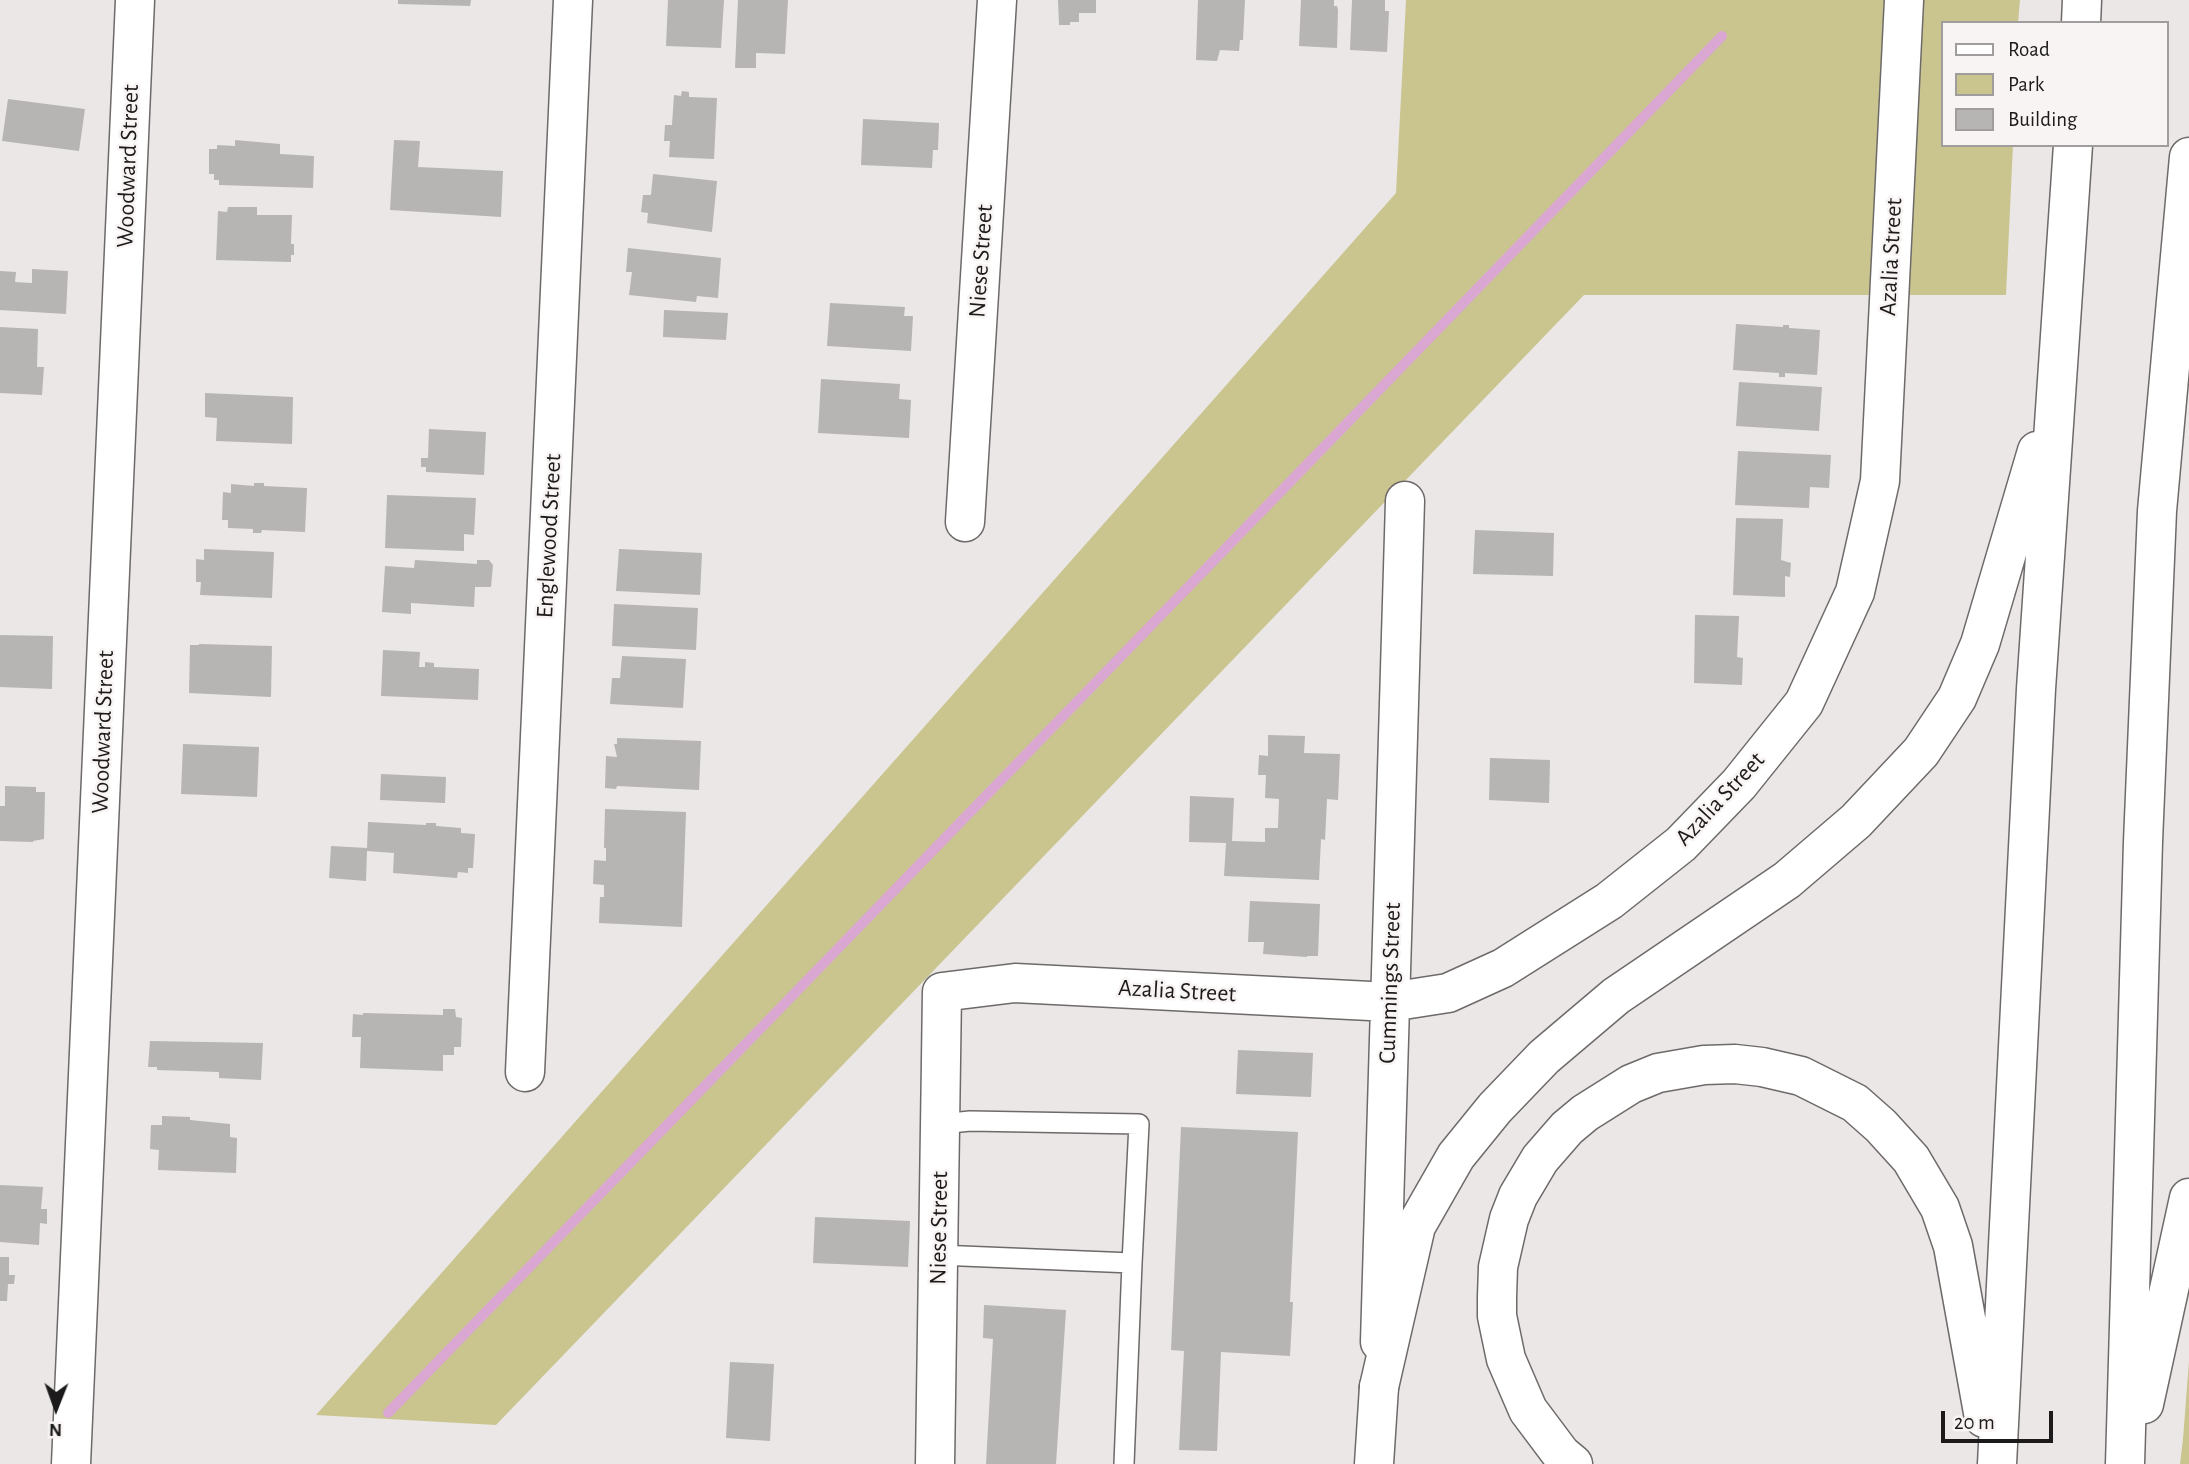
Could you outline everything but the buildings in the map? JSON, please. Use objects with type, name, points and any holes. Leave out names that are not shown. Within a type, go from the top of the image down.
[{"type":"main road","name":"Woodward Street","points":[[71,1464],[135,0]]},
{"type":"main road","name":"Englewood Street","points":[[525,1072],[573,0]]},
{"type":"main road","name":"Niese Street","points":[[965,522],[997,0]]},
{"type":"main road","name":"Azalia Street","points":[[942,992],[1015,983],[1390,1002],[1448,993],[1503,968],[1609,901],[1681,844],[1739,784],[1804,703],[1855,592],[1880,481],[1904,0]]},
{"type":"main road","points":[[2081,21],[2082,0]]},
{"type":"main road","points":[[1997,1464],[2036,689],[2073,147]]},
{"type":"main road","points":[[2125,1464],[2143,842],[2157,511],[2189,157]]},
{"type":"main road","points":[[1379,1387],[1416,1226],[1455,1156],[1494,1108],[1544,1058],[1616,996],[1797,871],[1856,821],[1895,781],[1928,741],[1957,698],[1980,644],[2057,385]]},
{"type":"main road","name":"Cummings Street","points":[[1374,1464],[1379,1387],[1405,501]]},
{"type":"main road","name":"Niese Street","points":[[935,1464],[942,992]]},
{"type":"main road","points":[[1573,1464],[1561,1454],[1528,1410],[1506,1359],[1497,1316],[1498,1267],[1509,1219],[1518,1196],[1540,1159],[1567,1128],[1631,1084],[1658,1073],[1704,1065],[1735,1064],[1801,1076],[1855,1103],[1881,1126],[1911,1159],[1940,1208],[1953,1247],[1992,1464]]},
{"type":"main road","points":[[2131,1464],[2189,1198]]},
{"type":"lane","points":[[941,1124],[970,1121],[1139,1124],[1124,1464]]},
{"type":"lane","points":[[938,1255],[1132,1263]]},
{"type":"green space","points":[[1406,0],[2020,0],[2018,21],[1940,21],[1940,147],[2013,147],[2006,295],[1584,295],[496,1425],[316,1415],[1396,193]]},
{"type":"green space","points":[[2189,1361],[2189,1464],[2180,1464],[2183,1439]]},
{"type":"waterway","points":[[388,1413],[1722,36]]}]
